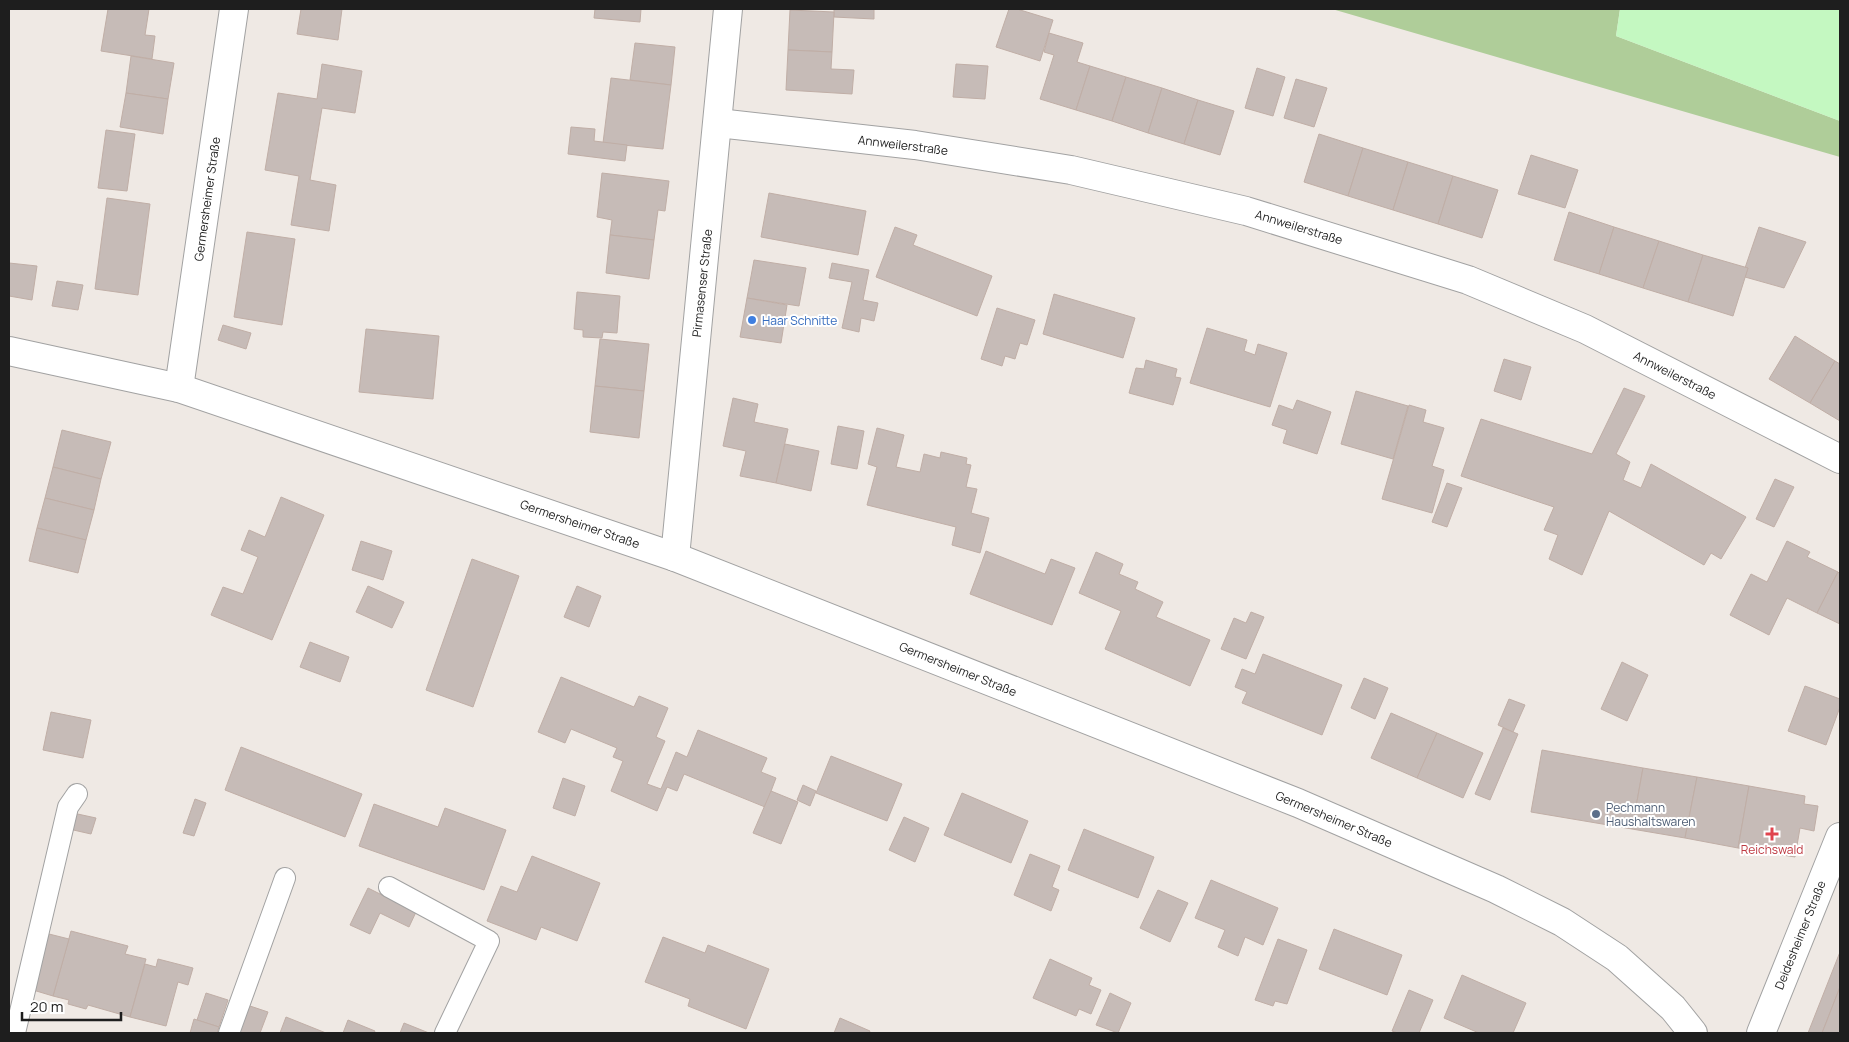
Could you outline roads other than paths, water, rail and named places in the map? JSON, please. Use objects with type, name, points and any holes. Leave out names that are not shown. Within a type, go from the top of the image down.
[{"type":"street","name":"Germersheimer Straße","points":[[179,388],[234,9]]},
{"type":"street","name":"Pirmasenser Straße","points":[[675,557],[728,9]]},
{"type":"street","name":"Annweilerstraße","points":[[718,123],[915,145],[1071,170],[1246,211],[1468,280],[1585,330],[1840,460]]},
{"type":"street","name":"Germersheimer Straße","points":[[9,351],[179,388],[675,557],[1298,803],[1496,889],[1562,922],[1617,958],[1673,1008],[1693,1033]]},
{"type":"street","name":"Deidesheimer Straße","points":[[1760,1033],[1840,837]]},
{"type":"lane","points":[[12,1033],[68,807],[77,794]]},
{"type":"lane","points":[[229,1033],[285,878]]},
{"type":"lane","points":[[389,887],[489,941],[445,1033]]},
{"type":"place","name":"Haar Schnitte","points":[[752,320]]},
{"type":"place","name":"Pechmann Haushaltswaren","points":[[1596,814]]},
{"type":"place","name":"Reichswald","points":[[1772,834]]}]
